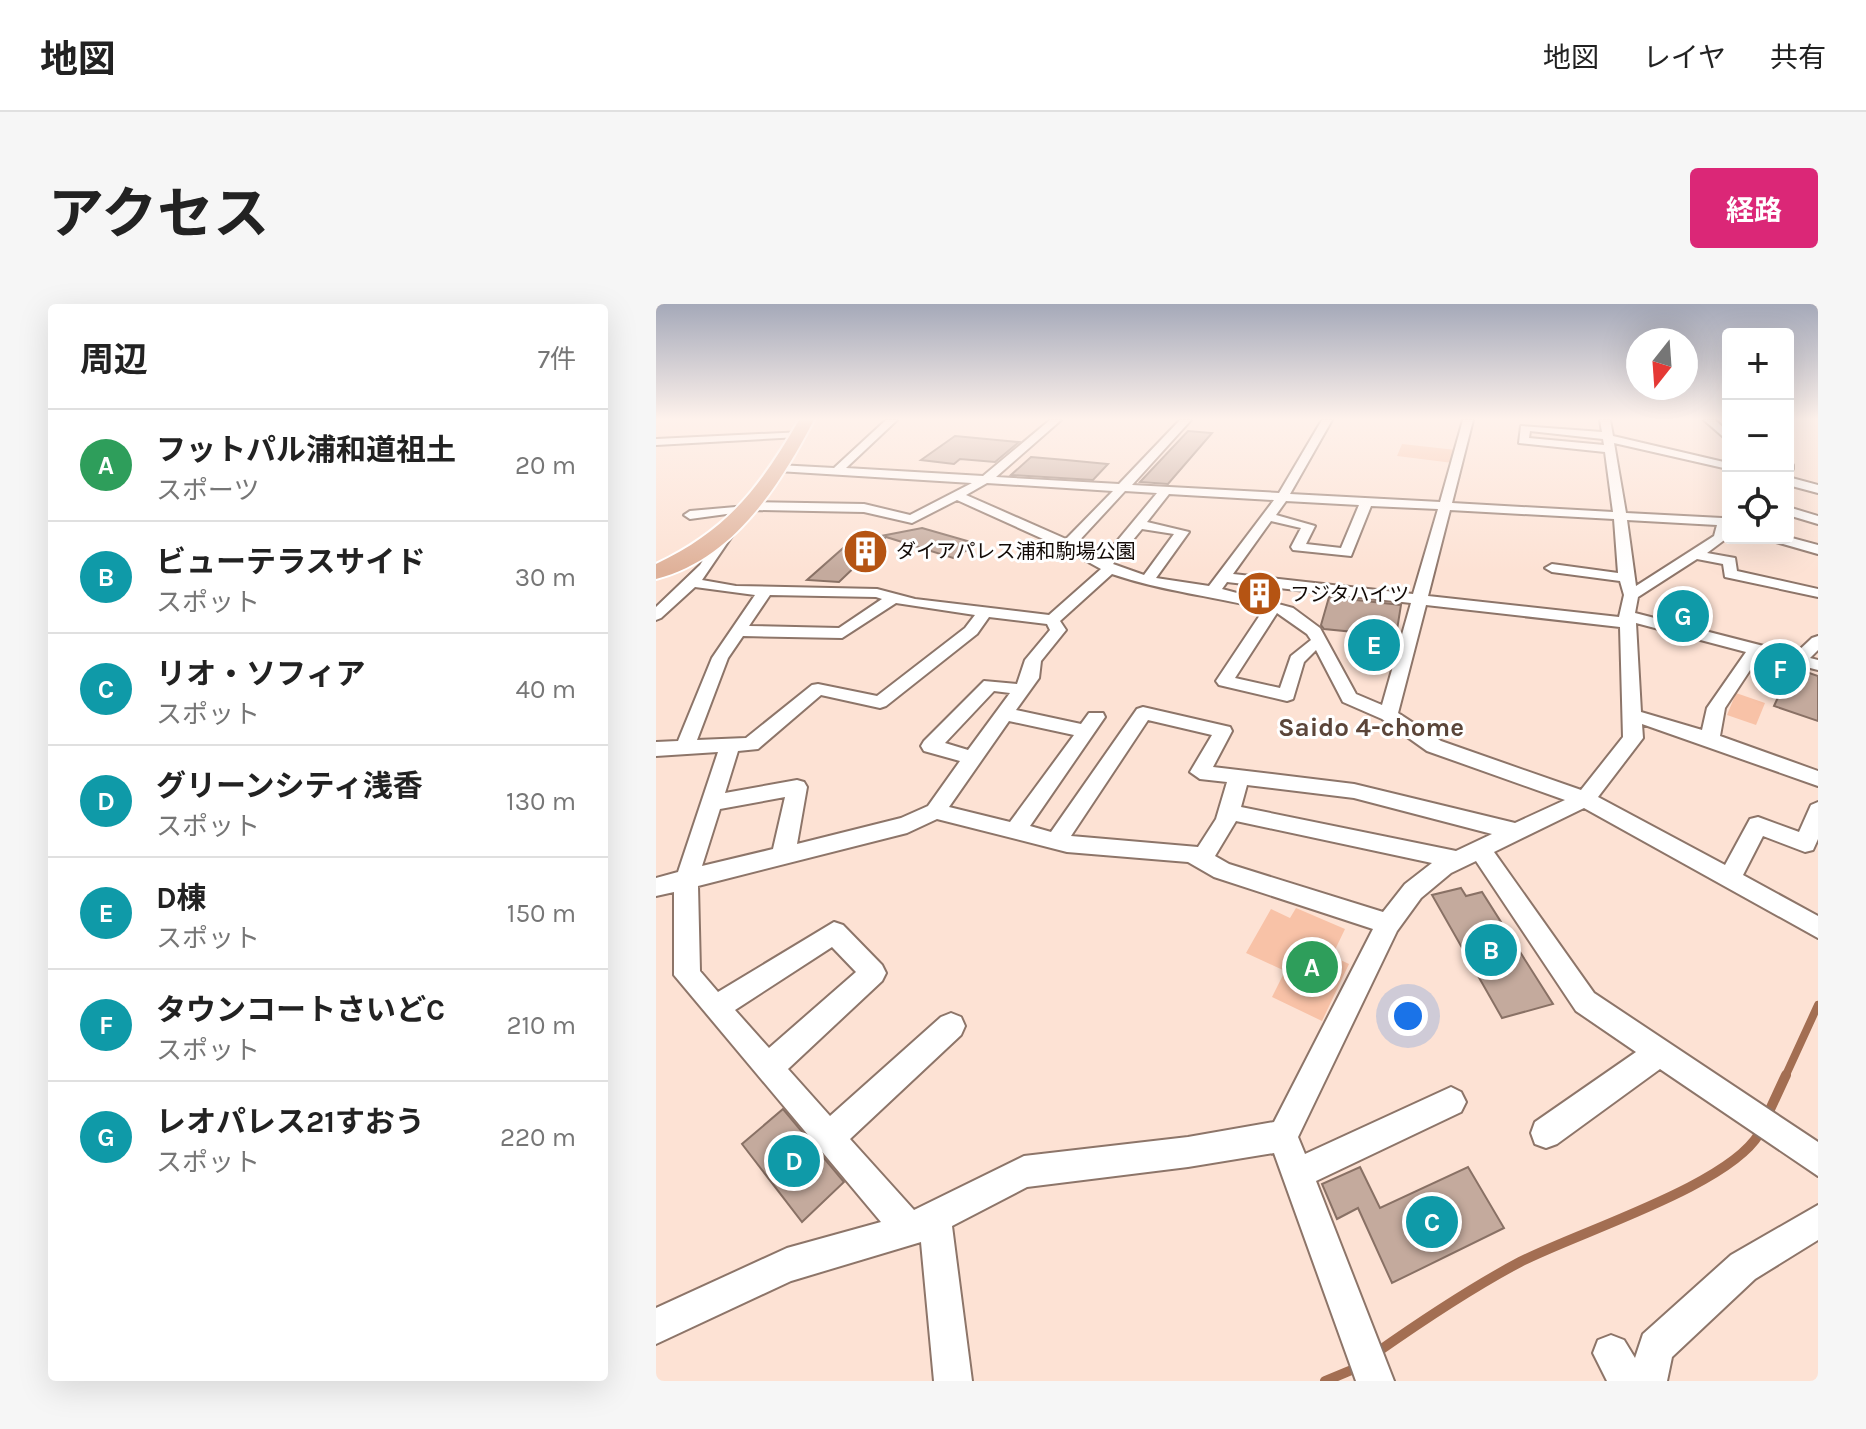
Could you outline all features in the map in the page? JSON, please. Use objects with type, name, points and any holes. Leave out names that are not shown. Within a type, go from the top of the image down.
[{"type":"main road","points":[[656,572],[700,552],[727,533],[751,508],[776,470]]},
{"type":"street","points":[[822,470],[1620,515],[1722,526]]},
{"type":"street","points":[[690,515],[751,508],[864,508],[912,519],[958,496],[997,470]]},
{"type":"street","points":[[1068,545],[1139,470]]},
{"type":"street","points":[[1218,584],[1283,496],[1298,470]]},
{"type":"street","points":[[1388,715],[1454,470]]},
{"type":"street","points":[[1375,1381],[1283,1136],[1388,924],[1413,891],[1443,867],[1585,799],[1633,738],[1628,587],[1613,470]]},
{"type":"street","points":[[1702,477],[1707,470]]},
{"type":"street","points":[[1794,483],[1818,489]]},
{"type":"street","points":[[1052,620],[1108,567],[1167,489]]},
{"type":"street","points":[[958,496],[1068,545],[1108,567],[1147,581],[1418,599],[1627,620],[1818,665]]},
{"type":"street","points":[[1268,517],[1309,526],[1298,547],[1346,553],[1367,501]]},
{"type":"street","points":[[1794,513],[1818,520]]},
{"type":"street","points":[[1138,524],[1182,532],[1147,581]]},
{"type":"street","points":[[656,615],[694,583],[716,556],[727,533]]},
{"type":"street","points":[[1552,568],[1628,587],[1692,554],[1722,534]]},
{"type":"street","points":[[1794,542],[1818,550]]},
{"type":"street","points":[[1692,554],[1730,561],[1730,574],[1818,593]]},
{"type":"street","points":[[694,583],[736,590],[877,593],[1052,620]]},
{"type":"street","points":[[1218,584],[1288,611],[1314,631],[1349,698],[1388,715],[1434,746],[1585,799],[1818,928]]},
{"type":"street","points":[[686,745],[720,658],[766,590]]},
{"type":"street","points":[[738,631],[842,633],[895,597]]},
{"type":"street","points":[[1273,607],[1225,681],[1287,695],[1293,663],[1303,649],[1319,642]]},
{"type":"street","points":[[656,749],[686,745],[751,744],[818,689],[880,702],[971,631],[985,612]]},
{"type":"street","points":[[656,887],[907,825],[935,811],[1030,678],[1033,660],[1058,630],[1052,620]]},
{"type":"street","points":[[1799,660],[1818,641]]},
{"type":"street","points":[[1710,739],[1716,708],[1756,649]]},
{"type":"street","points":[[973,758],[931,746],[990,685],[1022,690]]},
{"type":"street","points":[[1056,841],[1143,713],[1223,731],[1200,772],[1354,791],[1517,832]]},
{"type":"street","points":[[1005,714],[1090,724],[1015,831]]},
{"type":"street","points":[[1632,715],[1710,739],[1818,779]]},
{"type":"street","points":[[730,746],[686,882],[687,975],[829,1138],[923,1224],[953,1381]]},
{"type":"street","points":[[1202,859],[1229,812],[1239,777]]},
{"type":"street","points":[[711,803],[797,787],[783,856]]},
{"type":"street","points":[[1729,879],[1758,825],[1805,844],[1818,810]]},
{"type":"street","points":[[935,811],[1056,841],[1192,854],[1222,871],[1388,924]]},
{"type":"street","points":[[1229,812],[1469,855],[1585,1002],[1818,1160]]},
{"type":"street","points":[[716,1008],[834,932],[873,973],[768,1068]]},
{"type":"street","points":[[829,1138],[951,1026]]},
{"type":"street","points":[[1546,1133],[1659,1053]]},
{"type":"street","points":[[1297,1174],[1451,1102]]},
{"type":"street","points":[[656,1326],[787,1265],[923,1224],[1024,1172],[1188,1152],[1283,1136]]},
{"type":"street","points":[[1648,1381],[1656,1347],[1743,1267],[1818,1221]]},
{"type":"shaded area","points":[[1736,693],[1765,703],[1756,725],[1727,715]]},
{"type":"shaded area","points":[[1296,908],[1345,929],[1332,956],[1349,964],[1322,1021],[1272,997],[1285,971],[1246,953],[1271,909],[1290,918]]},
{"type":"building","points":[[1016,470],[1102,470],[1093,480],[1011,475]]},
{"type":"building","points":[[1151,470],[1180,470],[1168,484],[1140,482]]},
{"type":"building","name":"ダイアパレス浦和駒場公園","points":[[922,528],[978,544],[953,558],[886,537],[839,582],[807,580],[850,542]]},
{"type":"building","points":[[1329,597],[1401,605],[1393,655],[1351,650],[1354,632],[1324,629],[1321,625]]},
{"type":"building","points":[[1792,667],[1818,676],[1818,721],[1774,706]]},
{"type":"building","points":[[1461,888],[1466,896],[1482,892],[1553,1004],[1502,1018],[1432,895]]},
{"type":"building","points":[[783,1109],[844,1182],[802,1222],[742,1144]]},
{"type":"building","points":[[1360,1167],[1380,1208],[1468,1167],[1504,1228],[1392,1283],[1358,1208],[1337,1219],[1322,1184]]},
{"type":"waterway","points":[[1785,1077],[1818,1005]]},
{"type":"waterway","points":[[1767,1116],[1786,1075]]},
{"type":"waterway","points":[[1376,1353],[1446,1305],[1520,1262],[1650,1206],[1717,1172],[1742,1153],[1759,1134]]},
{"type":"waterway","points":[[1325,1381],[1354,1369]]},
{"type":"place","name":"ダイアパレス浦和駒場公園","points":[[865,551]]},
{"type":"place","name":"フジタハイツ","points":[[1259,594]]},
{"type":"place","name":"レオパレス21すおう","points":[[1683,616]]},
{"type":"place","name":"D棟","points":[[1374,645]]},
{"type":"place","name":"タウンコートさいどC","points":[[1780,669]]},
{"type":"place","name":"ビューテラスサイド","points":[[1491,950]]},
{"type":"place","name":"フットパル浦和道祖土","points":[[1312,967]]},
{"type":"place","name":"グリーンシティ浅香","points":[[794,1161]]},
{"type":"place","name":"リオ・ソフィア","points":[[1432,1222]]},
{"type":"district","name":"Saido 4-chome","points":[[1371,727]]}]
